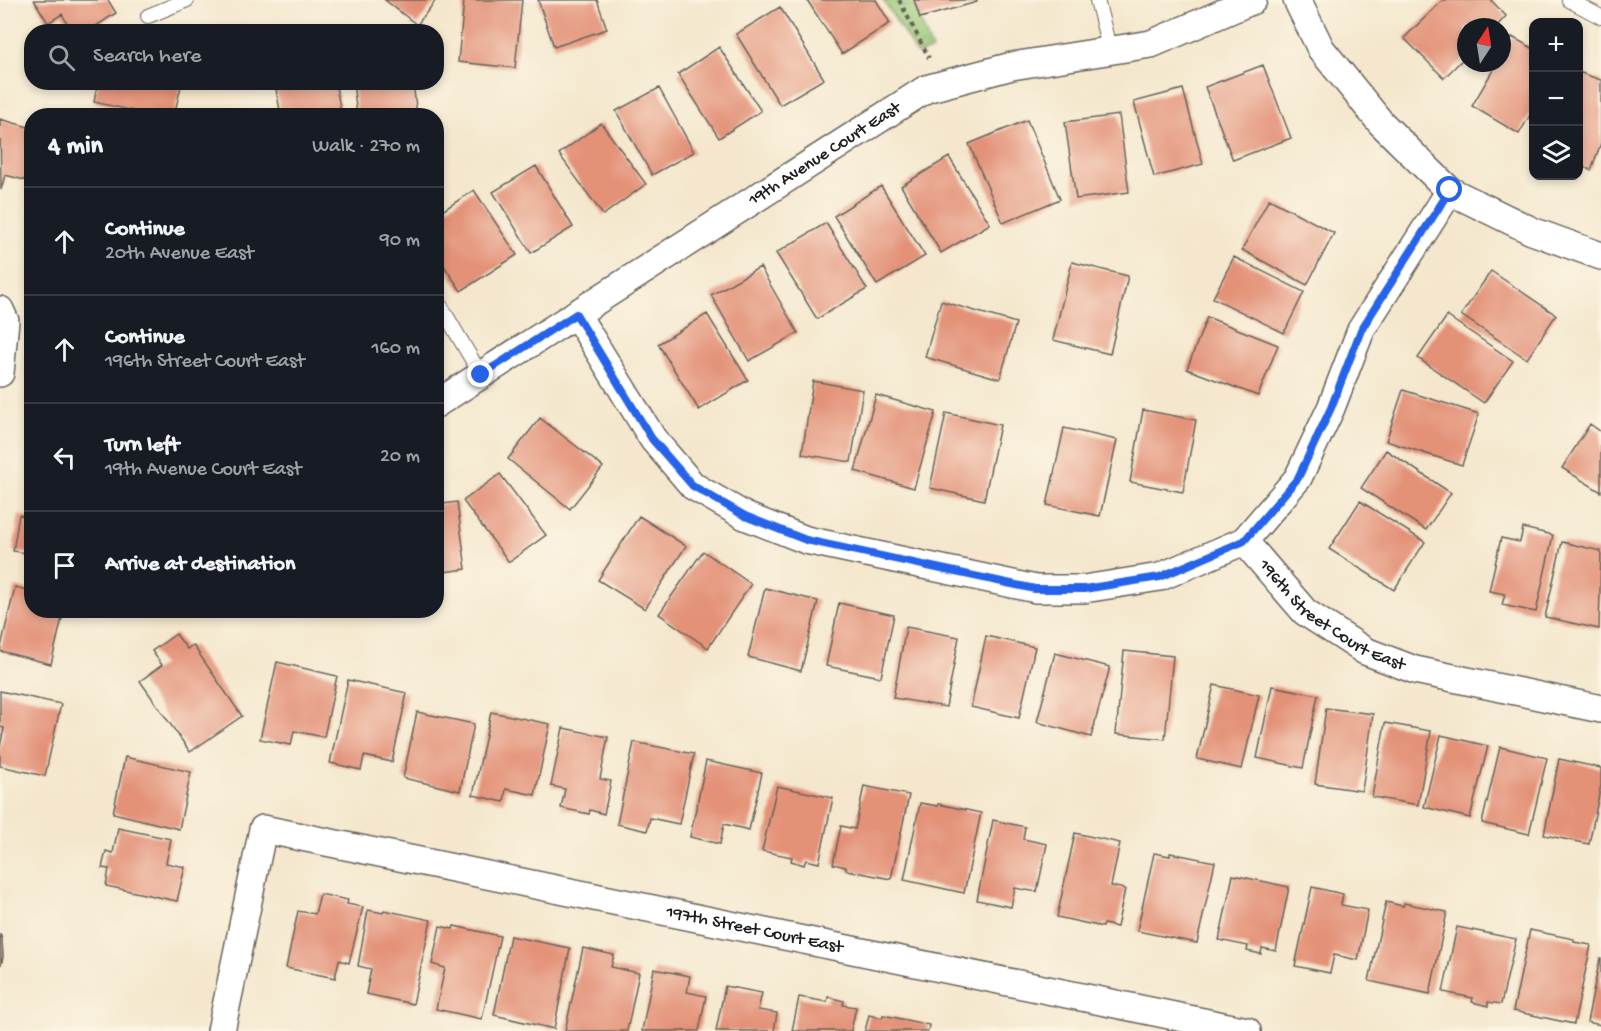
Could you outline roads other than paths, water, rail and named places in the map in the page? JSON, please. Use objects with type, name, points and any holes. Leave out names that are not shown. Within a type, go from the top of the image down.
[{"type":"street","name":"19th Avenue Court East","points":[[444,399],[926,89],[1012,66],[1151,44],[1253,0]]},
{"type":"street","points":[[1297,0],[1321,49],[1381,123],[1450,190],[1532,231],[1601,256]]},
{"type":"street","points":[[1244,541],[1298,478],[1331,408],[1361,330],[1450,190]]},
{"type":"street","points":[[0,310],[5,321],[0,373]]},
{"type":"street","name":"196th Street Court East","points":[[576,314],[652,439],[693,486],[745,516],[806,540],[1035,589],[1084,589],[1160,577],[1244,541],[1305,612],[1365,651],[1415,670],[1601,709]]},
{"type":"street","name":"197th Street Court East","points":[[221,1031],[263,830],[1247,1031]]},
{"type":"lane","points":[[148,16],[188,0]]},
{"type":"lane","points":[[1097,0],[1110,51]]},
{"type":"lane","points":[[1569,0],[1601,17]]},
{"type":"lane","points":[[444,312],[481,375]]}]
